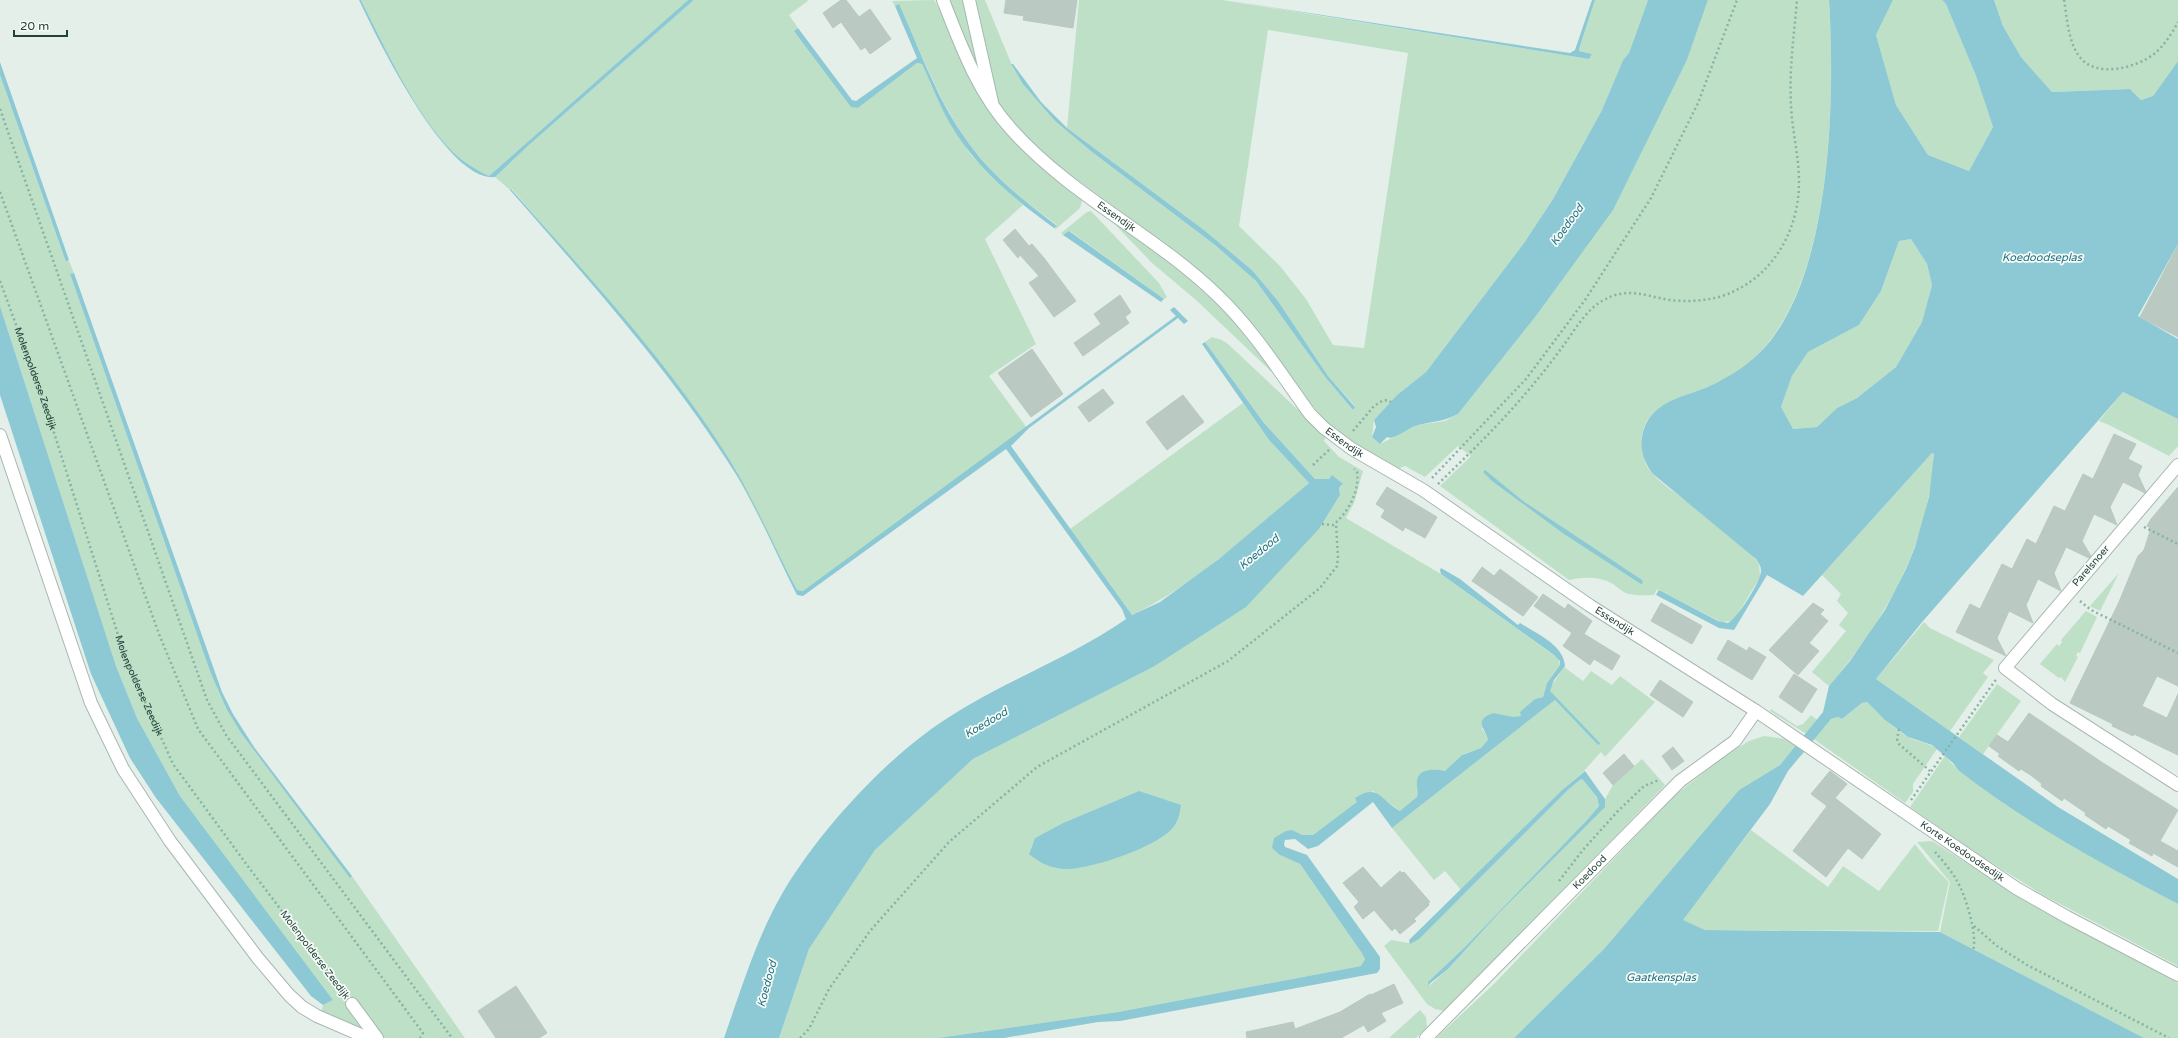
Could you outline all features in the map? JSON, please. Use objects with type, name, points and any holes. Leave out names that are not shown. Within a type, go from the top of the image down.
[{"type":"street","name":"Essendijk","points":[[943,0],[969,63],[993,105],[1011,129],[1037,157],[1094,201],[1186,267],[1218,295],[1244,324],[1310,414],[1324,428],[1352,449],[1427,493],[1589,605],[1756,711]]},
{"type":"street","name":"Essendijk","points":[[969,0],[990,84],[993,105]]},
{"type":"street","points":[[0,435],[91,703],[123,769],[170,841],[257,957],[289,995],[302,1007],[317,1016],[368,1038]]},
{"type":"street","name":"Parelsnoer","points":[[2005,668],[2178,465]]},
{"type":"street","points":[[2005,668],[2052,704],[2178,785]]},
{"type":"street","name":"Korte Koedoodsedijk","points":[[1756,711],[2016,888],[2067,918],[2178,975]]},
{"type":"street","name":"Koedood","points":[[1426,1038],[1680,781],[1735,741],[1756,711]]},
{"type":"street","name":"Molenpolderse Zeedijk","points":[[352,1004],[377,1038]]},
{"type":"path","points":[[1427,493],[1431,479],[1526,379],[1566,327],[1635,224],[1658,186],[1698,104],[1737,0]]},
{"type":"path","points":[[1427,493],[1438,484],[1522,398],[1562,349],[1583,318],[1597,304],[1614,296],[1631,293],[1645,294],[1678,301],[1699,301],[1718,297],[1747,284],[1763,273],[1777,256],[1792,226],[1798,197],[1799,173],[1792,124],[1790,87],[1797,0]]},
{"type":"path","points":[[2064,0],[2076,52],[2085,62],[2096,68],[2111,69],[2125,67],[2154,54],[2163,46],[2178,22]]},
{"type":"path","points":[[0,109],[207,700],[226,735],[452,1038]]},
{"type":"path","points":[[0,192],[159,634],[198,729],[423,1033],[420,1038]]},
{"type":"path","name":"Molenpolderse Zeedijk","points":[[0,281],[44,401],[125,657],[173,764],[352,1004]]},
{"type":"path","points":[[1313,465],[1330,449]]},
{"type":"path","points":[[2131,521],[2178,544]]},
{"type":"path","points":[[800,1038],[809,1029],[830,989],[870,931],[949,842],[1038,767],[1228,661],[1320,588],[1336,566],[1338,558],[1336,523]]},
{"type":"path","points":[[2069,592],[2091,610],[2178,653]]},
{"type":"path","points":[[1915,793],[2005,668]]},
{"type":"path","points":[[1899,729],[1897,739],[1899,744],[1930,771]]},
{"type":"path","points":[[1558,882],[1582,851],[1617,812],[1644,786],[1664,778],[1680,781]]},
{"type":"path","points":[[1932,848],[1956,879],[1973,925],[1973,950]]},
{"type":"path","points":[[1973,925],[1997,946],[2027,965],[2169,1038]]},
{"type":"green space","points":[[361,0],[688,0],[489,176],[470,166],[457,156],[427,120],[402,80]]},
{"type":"green space","points":[[694,0],[809,0],[789,15],[798,28],[794,31],[858,108],[917,63],[922,64],[949,122],[971,155],[1023,205],[985,239],[1036,344],[989,376],[1027,428],[803,591],[797,590],[726,454],[654,355],[512,189],[510,190],[495,177],[529,145]]},
{"type":"green space","points":[[934,0],[943,15],[959,57],[985,105],[1011,138],[1026,154],[1079,196],[1082,201],[1080,208],[1056,229],[1054,228],[1057,225],[1031,206],[994,173],[963,135],[929,72],[899,5],[895,6],[892,1]]},
{"type":"green space","points":[[949,0],[962,0],[986,83],[968,47]]},
{"type":"green space","points":[[976,0],[985,0],[1014,70],[1055,121],[1092,152],[1215,245],[1256,281],[1326,378],[1353,410],[1355,406],[1328,376],[1278,301],[1252,270],[1204,230],[1067,128],[1079,0],[1222,0],[1589,59],[1592,54],[1579,51],[1579,49],[1595,0],[1648,0],[1629,53],[1623,60],[1602,110],[1553,199],[1524,243],[1426,372],[1397,395],[1374,420],[1372,437],[1380,444],[1417,425],[1445,421],[1458,414],[1536,316],[1612,210],[1687,60],[1708,0],[1829,0],[1831,83],[1825,176],[1818,222],[1807,266],[1791,305],[1771,339],[1747,364],[1732,375],[1717,383],[1673,400],[1661,407],[1651,416],[1644,427],[1642,442],[1645,461],[1653,474],[1745,548],[1759,563],[1760,577],[1736,617],[1731,621],[1721,622],[1661,591],[1658,591],[1657,589],[1654,595],[1635,595],[1625,592],[1608,581],[1597,578],[1580,578],[1569,580],[1440,486],[1471,456],[1458,446],[1425,477],[1405,466],[1398,469],[1332,427],[1306,399],[1255,327],[1218,287],[1176,252],[1049,159],[1028,140],[999,104]],"holes":[[[1268,30],[1408,53],[1364,348],[1333,345],[1306,299],[1280,266],[1239,226]]]},
{"type":"green space","points":[[1893,0],[1942,0],[1946,4],[1976,76],[1993,127],[1969,171],[1928,155],[1896,105],[1876,35]]},
{"type":"green space","points":[[1994,0],[2178,0],[2178,61],[2153,96],[2141,100],[2130,89],[2052,92],[2021,57],[2003,26]]},
{"type":"green space","points":[[0,75],[66,262],[69,261],[74,273],[70,274],[211,674],[227,710],[241,733],[350,877],[352,876],[465,1038],[382,1038],[321,1014],[323,1005],[333,1000],[180,796],[137,718],[116,666],[0,306]]},
{"type":"green space","points":[[1091,211],[1159,283],[1167,297],[1164,299],[1070,231],[1063,235],[1061,233],[1087,212]]},
{"type":"green space","points":[[1104,213],[1169,261],[1224,310],[1277,377],[1196,300],[1152,263]]},
{"type":"green space","points":[[1911,239],[1927,264],[1932,285],[1922,322],[1896,367],[1857,398],[1837,408],[1817,427],[1792,429],[1781,407],[1792,376],[1808,352],[1859,325],[1881,291],[1899,241]]},
{"type":"green space","points":[[1212,337],[1222,340],[1228,344],[1326,436],[1324,441],[1339,457],[1363,471],[1354,503],[1346,518],[1441,574],[1559,659],[1560,665],[1547,683],[1543,697],[1535,699],[1521,712],[1521,716],[1511,717],[1494,713],[1485,718],[1482,729],[1488,737],[1485,745],[1464,754],[1445,771],[1439,770],[1419,789],[1415,800],[1400,811],[1373,791],[1313,835],[1302,835],[1286,831],[1280,855],[1300,864],[1361,952],[1365,959],[1361,966],[1118,1012],[938,1038],[779,1038],[809,949],[875,850],[973,759],[1153,667],[1319,529],[1340,495],[1339,488],[1343,485],[1329,479],[1315,479],[1264,423],[1205,342]],"holes":[[[1139,791],[1029,854],[1035,838],[1063,823]]]},
{"type":"green space","points":[[2123,392],[2178,419],[2178,446],[2169,456],[2099,421]]},
{"type":"green space","points":[[1243,403],[1269,440],[1309,483],[1246,537],[1202,572],[1156,602],[1132,615],[1070,529]]},
{"type":"green space","points":[[1932,453],[1934,454],[1930,487],[1924,519],[1914,549],[1901,579],[1869,634],[1829,686],[1812,672],[1846,631],[1839,625],[1848,613],[1837,601],[1841,594],[1822,575]]},
{"type":"green space","points":[[2119,573],[2100,611],[2090,606]]},
{"type":"green space","points":[[2086,611],[2097,617],[2080,653],[2078,652],[2076,656],[2078,657],[2065,682],[2061,677],[2059,678],[2040,664],[2057,644],[2059,646],[2062,642],[2061,640]]},
{"type":"green space","points":[[1924,622],[1930,628],[1994,660],[1983,673],[1988,677],[1950,731],[1876,679]]},
{"type":"green space","points":[[1564,667],[1583,681],[1591,671],[1612,685],[1620,676],[1655,702],[1605,757],[1601,752],[1583,772],[1562,790],[1461,890],[1445,871],[1434,880],[1392,828],[1555,700],[1598,745],[1601,744],[1550,692],[1550,688]]},
{"type":"green space","points":[[1997,684],[2021,701],[1983,754],[1959,737]]},
{"type":"green space","points":[[1867,702],[1886,721],[1902,733],[1911,739],[1930,745],[1937,749],[1913,784],[1913,792],[1905,803],[1808,735],[1770,711],[1771,709],[1797,726],[1803,724],[1811,715],[1826,727],[1825,725],[1831,719],[1838,717],[1842,719],[1862,703]]},
{"type":"green space","points":[[1764,736],[1785,739],[1805,751],[1800,757],[1792,751],[1780,765],[1739,790],[1604,949],[1514,1038],[1436,1038],[1495,983],[1675,795],[1724,757],[1749,741]]},
{"type":"green space","points":[[1945,756],[1958,770],[2014,810],[2123,875],[2178,904],[2178,966],[2045,896],[1982,857],[1910,807]]},
{"type":"green space","points":[[1642,759],[1665,785],[1444,1011],[1435,1009],[1427,1004],[1384,946],[1391,940],[1409,943],[1462,896],[1568,790],[1581,779],[1583,780],[1597,797],[1599,806],[1466,946],[1427,983],[1430,985],[1448,969],[1499,913],[1604,807],[1605,799],[1613,785]]},
{"type":"green space","points":[[1751,830],[1828,887],[1843,866],[1879,891],[1915,844],[1929,862],[1949,882],[1938,931],[1705,930],[1682,920]]},
{"type":"green space","points":[[1932,841],[2042,911],[2178,983],[2178,1038],[2144,1038],[1940,932],[1950,882],[1917,842]]},
{"type":"green space","points":[[1420,1010],[1426,1017],[1427,1027],[1416,1038],[1389,1038]]},
{"type":"water","points":[[359,0],[361,0],[402,80],[427,120],[457,156],[470,166],[488,175],[476,173],[456,157],[436,134],[416,105],[397,74]]},
{"type":"water","points":[[688,0],[694,0],[529,145],[495,177],[489,176]]},
{"type":"water","points":[[1225,0],[1570,53],[1575,50],[1592,0],[1595,0],[1579,49],[1579,51],[1592,54],[1589,59]]},
{"type":"water","points":[[1648,0],[1708,0],[1687,60],[1613,210],[1536,316],[1458,414],[1443,420],[1414,426],[1394,437],[1387,437],[1380,444],[1372,437],[1376,427],[1374,420],[1397,395],[1426,372],[1524,243],[1553,199],[1602,110],[1623,60],[1629,53]]},
{"type":"water","name":"Koedoodseplas","points":[[1829,0],[1893,0],[1876,35],[1896,105],[1928,155],[1969,171],[1993,127],[1976,76],[1946,4],[1942,0],[1994,0],[2003,26],[2021,57],[2052,92],[2130,89],[2141,100],[2153,96],[2178,61],[2178,244],[2138,316],[2178,339],[2178,419],[2123,392],[1923,621],[1876,679],[2058,807],[2178,879],[2178,904],[2065,842],[2010,808],[1958,770],[1953,763],[1932,745],[1908,737],[1885,720],[1867,702],[1862,703],[1842,719],[1838,717],[1831,719],[1788,771],[1770,804],[1683,920],[1705,930],[1940,932],[2144,1038],[1514,1038],[1604,949],[1739,790],[1780,765],[1823,712],[1829,686],[1850,661],[1885,610],[1906,569],[1915,547],[1929,497],[1934,454],[1932,453],[1803,596],[1767,575],[1734,630],[1719,628],[1656,595],[1658,591],[1661,591],[1718,621],[1728,623],[1737,615],[1753,591],[1760,576],[1761,568],[1756,559],[1653,474],[1644,457],[1642,438],[1646,424],[1652,414],[1661,406],[1672,400],[1720,381],[1734,373],[1754,358],[1766,347],[1791,307],[1807,267],[1818,223],[1825,176],[1829,129],[1831,39]],"holes":[[[1911,239],[1927,264],[1932,285],[1922,322],[1896,367],[1857,398],[1837,408],[1817,427],[1793,429],[1781,407],[1792,376],[1808,352],[1859,325],[1881,291],[1899,241]]]},
{"type":"water","points":[[899,4],[936,88],[963,135],[983,161],[1006,185],[1057,226],[1054,228],[1024,205],[996,181],[970,153],[949,122],[922,64],[917,63],[858,108],[851,107],[794,31],[798,28],[852,100],[856,101],[917,58],[895,6]]},
{"type":"water","points":[[0,62],[69,260],[66,262],[0,75]]},
{"type":"water","points":[[1011,64],[1013,64],[1041,102],[1067,128],[1204,230],[1252,270],[1278,301],[1328,376],[1355,407],[1353,410],[1326,378],[1256,281],[1215,245],[1092,152],[1055,121],[1023,84]]},
{"type":"water","points":[[511,189],[624,317],[677,384],[702,419],[736,470],[797,590],[803,591],[1176,316],[1170,310],[1174,307],[1188,321],[1184,324],[1178,318],[1029,428],[1011,446],[1132,615],[1160,602],[1219,559],[1309,483],[1269,440],[1202,344],[1205,342],[1264,423],[1315,479],[1329,479],[1332,475],[1343,484],[1339,488],[1340,495],[1319,529],[1246,607],[1153,667],[973,759],[875,850],[809,949],[779,1038],[724,1038],[751,961],[776,905],[801,864],[838,817],[879,773],[901,753],[946,719],[968,705],[1082,646],[1126,619],[1122,609],[1006,449],[803,596],[797,595],[745,490],[712,438],[658,364],[629,328],[510,190]]},
{"type":"water","points":[[1069,231],[1164,299],[1161,302],[1063,235]]},
{"type":"water","points":[[74,273],[222,692],[233,714],[254,747],[352,876],[350,878],[241,733],[227,710],[211,674],[70,274]]},
{"type":"water","points":[[0,306],[116,666],[137,718],[180,796],[333,1000],[323,1005],[311,996],[156,798],[130,758],[91,674],[0,395]]},
{"type":"water","points":[[1485,470],[1523,501],[1642,580],[1643,583],[1641,584],[1564,534],[1492,481],[1483,472]]},
{"type":"water","points":[[1441,568],[1460,579],[1518,625],[1520,623],[1541,635],[1555,646],[1560,652],[1565,666],[1554,680],[1550,691],[1601,744],[1598,745],[1555,700],[1392,828],[1373,802],[1318,846],[1308,849],[1295,839],[1285,840],[1285,847],[1307,855],[1380,957],[1380,969],[1377,973],[1120,1021],[1098,1022],[1004,1038],[938,1038],[1118,1012],[1361,966],[1365,959],[1361,952],[1300,864],[1280,855],[1272,848],[1274,838],[1286,831],[1292,830],[1302,835],[1313,835],[1357,802],[1355,798],[1369,792],[1379,795],[1400,811],[1417,797],[1417,781],[1421,774],[1428,770],[1445,771],[1462,755],[1481,748],[1488,740],[1482,725],[1483,719],[1494,713],[1513,717],[1521,716],[1520,712],[1535,699],[1543,697],[1547,683],[1560,665],[1560,661],[1554,655],[1441,574]]},
{"type":"water","points":[[1585,771],[1605,799],[1605,807],[1499,913],[1448,969],[1428,985],[1428,982],[1466,946],[1599,806],[1597,797],[1583,780],[1581,779],[1568,790],[1419,939],[1410,944],[1409,940],[1562,790]]},
{"type":"water","points":[[1139,791],[1181,805],[1179,817],[1176,823],[1158,840],[1126,855],[1108,861],[1076,868],[1065,869],[1050,866],[1037,860],[1029,854],[1035,838],[1063,823]]},
{"type":"building","points":[[841,0],[846,0],[859,17],[870,9],[891,39],[870,54],[865,47],[861,50],[841,22],[833,28],[823,13]]},
{"type":"building","points":[[1006,0],[1077,0],[1073,28],[1023,20],[1024,16],[1004,13]]},
{"type":"building","points":[[1015,229],[1029,246],[1032,244],[1044,258],[1076,301],[1054,317],[1029,283],[1039,276],[1020,255],[1018,258],[1003,240]]},
{"type":"building","points":[[2178,245],[2178,337],[2140,317]]},
{"type":"building","points":[[1120,295],[1131,312],[1125,317],[1129,323],[1083,356],[1074,343],[1101,324],[1094,314]]},
{"type":"building","points":[[1032,349],[1063,394],[1031,417],[998,373]]},
{"type":"building","points":[[1103,389],[1114,403],[1089,422],[1078,407]]},
{"type":"building","points":[[1183,395],[1204,422],[1167,450],[1146,422]]},
{"type":"building","points":[[2114,434],[2136,444],[2128,459],[2142,466],[2138,475],[2146,492],[2145,493],[2123,482],[2110,507],[2117,525],[2094,514],[2082,541],[2091,556],[2089,558],[2066,547],[2054,573],[2061,591],[2038,579],[2026,605],[2033,623],[2009,611],[1997,638],[2006,656],[1956,632],[1970,604],[1980,609],[2002,564],[2012,569],[2027,539],[2036,544],[2054,506],[2065,511],[2083,474],[2093,479]]},
{"type":"building","points":[[1387,487],[1437,517],[1425,538],[1405,527],[1403,531],[1381,517],[1385,510],[1376,504]]},
{"type":"building","points":[[2178,487],[2178,686],[2157,676],[2142,706],[2167,718],[2178,694],[2178,755],[2134,734],[2133,736],[2112,726],[2113,724],[2070,703],[2119,602],[2138,556],[2144,550],[2151,528],[2147,526],[2151,519]]},
{"type":"building","points":[[1482,567],[1494,576],[1500,569],[1538,597],[1523,616],[1472,581]]},
{"type":"building","points":[[1543,594],[1565,609],[1568,604],[1592,621],[1584,634],[1620,656],[1612,670],[1594,659],[1590,665],[1563,646],[1572,633],[1534,606]]},
{"type":"building","points":[[1661,603],[1702,626],[1692,644],[1651,621]]},
{"type":"building","points":[[1813,603],[1824,610],[1820,614],[1828,621],[1809,643],[1819,651],[1798,675],[1769,650]]},
{"type":"building","points":[[1728,640],[1747,651],[1749,647],[1766,657],[1752,680],[1717,659]]},
{"type":"building","points":[[1794,674],[1817,689],[1802,713],[1779,697]]},
{"type":"building","points":[[1660,680],[1693,702],[1683,717],[1650,695]]},
{"type":"building","points":[[2029,713],[2103,763],[2178,810],[2160,841],[2178,851],[2178,867],[2153,853],[2152,856],[2129,843],[2131,840],[2108,826],[2106,829],[2085,815],[2086,813],[2064,798],[2062,801],[2041,786],[2042,784],[2032,776],[2021,769],[2019,771],[1998,756],[2000,754],[1989,746],[1997,735],[2008,742]]},
{"type":"building","points":[[1673,747],[1684,761],[1672,770],[1662,756]]},
{"type":"building","points":[[1624,754],[1634,766],[1613,785],[1603,773]]},
{"type":"building","points":[[1830,771],[1847,784],[1835,798],[1881,834],[1862,859],[1848,848],[1826,877],[1793,851],[1827,806],[1811,794]]},
{"type":"building","points":[[1363,867],[1381,888],[1400,871],[1402,873],[1404,872],[1430,902],[1428,903],[1429,905],[1414,919],[1416,921],[1400,934],[1395,928],[1392,931],[1374,910],[1363,919],[1354,907],[1359,902],[1343,883]]},
{"type":"building","points":[[1394,984],[1403,1003],[1381,1013],[1386,1021],[1368,1032],[1364,1025],[1341,1038],[1247,1038],[1246,1032],[1293,1022],[1295,1029],[1340,1012],[1370,994],[1371,995]]},
{"type":"building","points":[[516,986],[547,1033],[539,1038],[496,1038],[478,1011]]},
{"type":"water label","name":"Gaatkensplas","points":[[1661,977]]}]
